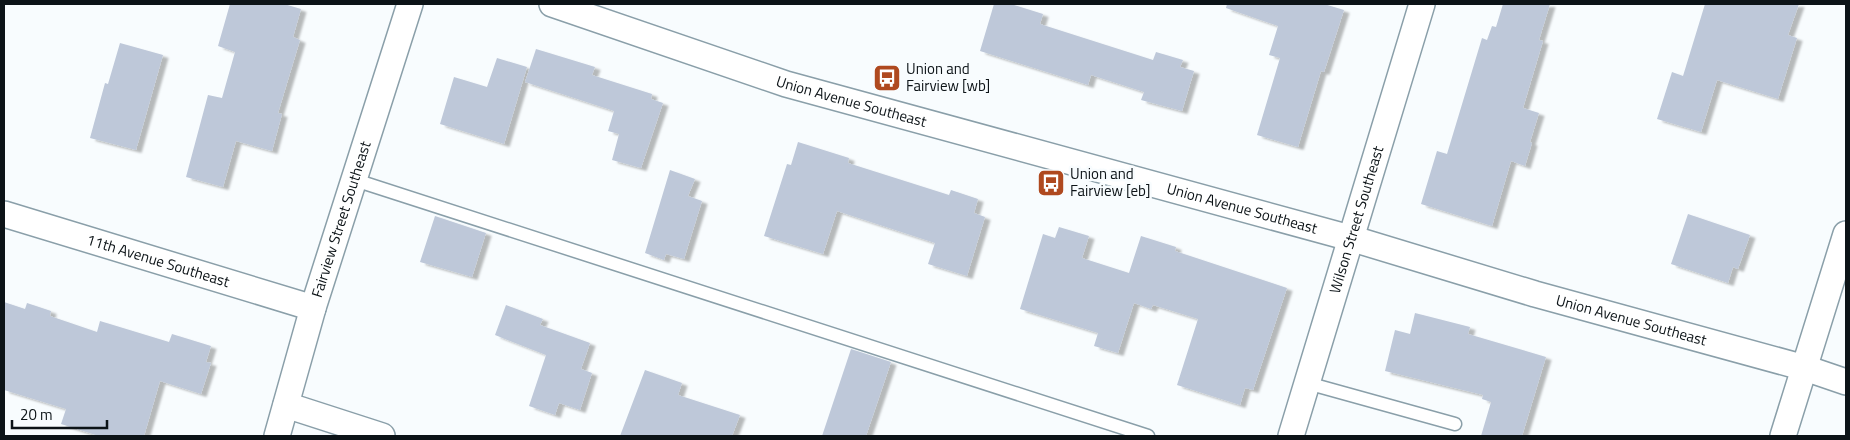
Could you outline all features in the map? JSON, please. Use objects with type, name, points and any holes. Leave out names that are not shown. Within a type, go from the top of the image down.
[{"type":"street","name":"Fairview Street Southeast","points":[[277,436],[313,308],[410,4]]},
{"type":"street","name":"Union Avenue Southeast","points":[[552,4],[786,84],[1350,238],[1542,296],[1805,368],[1846,382]]},
{"type":"street","name":"Wilson Street Southeast","points":[[1291,436],[1422,4]]},
{"type":"street","name":"11th Avenue Southeast","points":[[4,214],[313,308]]},
{"type":"street","points":[[1783,436],[1846,234]]},
{"type":"street","points":[[286,405],[382,436]]},
{"type":"lane","points":[[355,180],[1148,436]]},
{"type":"lane","points":[[1307,383],[1455,424]]},
{"type":"building","points":[[230,4],[284,4],[301,9],[293,37],[300,40],[278,113],[282,114],[272,151],[236,141],[223,187],[186,177],[208,95],[222,98],[235,52],[218,46]]},
{"type":"building","points":[[994,4],[1011,4],[1043,14],[1040,24],[1153,60],[1156,52],[1183,60],[1180,67],[1194,71],[1182,111],[1141,100],[1144,92],[1091,75],[1088,85],[980,51]]},
{"type":"building","points":[[1227,4],[1324,4],[1344,10],[1324,72],[1321,71],[1298,147],[1257,135],[1280,58],[1269,55],[1278,26],[1226,8]]},
{"type":"building","points":[[1503,4],[1550,4],[1539,40],[1543,41],[1523,108],[1539,113],[1530,142],[1532,143],[1525,166],[1511,161],[1492,226],[1421,204],[1437,151],[1447,154],[1482,38],[1487,40],[1492,26],[1496,27]]},
{"type":"building","points":[[1705,4],[1799,4],[1788,35],[1797,38],[1778,99],[1717,80],[1701,132],[1657,119],[1672,72],[1683,76]]},
{"type":"building","points":[[120,43],[163,55],[136,150],[90,138],[105,83],[108,84]]},
{"type":"building","points":[[536,49],[595,67],[592,75],[652,94],[651,99],[663,103],[641,168],[612,160],[619,134],[608,131],[614,111],[525,82]]},
{"type":"building","points":[[497,58],[527,67],[504,144],[440,124],[454,77],[487,87]]},
{"type":"building","points":[[798,142],[849,158],[848,163],[949,195],[951,190],[978,199],[974,213],[985,217],[967,276],[928,264],[935,243],[837,211],[823,254],[764,236],[787,164],[791,165]]},
{"type":"building","points":[[670,170],[695,179],[688,196],[702,201],[684,259],[666,254],[664,260],[645,253]]},
{"type":"building","points":[[1688,214],[1750,235],[1738,269],[1733,267],[1728,283],[1671,264]]},
{"type":"building","points":[[435,216],[486,233],[472,277],[420,262]]},
{"type":"building","points":[[1059,227],[1089,236],[1082,258],[1129,273],[1141,236],[1176,247],[1175,251],[1287,288],[1253,390],[1245,388],[1240,405],[1177,385],[1198,319],[1153,305],[1151,309],[1134,303],[1118,353],[1094,346],[1098,333],[1020,309],[1043,234],[1055,238]]},
{"type":"building","points":[[4,302],[25,309],[27,303],[51,311],[50,316],[97,332],[100,321],[169,342],[172,334],[211,346],[206,362],[211,363],[201,394],[160,381],[144,436],[99,436],[61,424],[66,409],[4,390]]},
{"type":"building","points":[[506,305],[543,319],[540,325],[590,343],[581,369],[592,373],[580,410],[559,403],[555,415],[529,406],[546,355],[495,335]]},
{"type":"building","points":[[1415,313],[1470,327],[1468,334],[1546,357],[1522,436],[1481,436],[1491,402],[1482,399],[1483,395],[1385,371],[1395,330],[1410,334]]},
{"type":"building","points":[[851,349],[891,362],[866,436],[822,436]]},
{"type":"building","points":[[645,370],[682,383],[678,395],[740,415],[732,436],[620,436]]},
{"type":"place","name":"Union and Fairview [wb]","points":[[887,78]]},
{"type":"place","name":"Union and Fairview [eb]","points":[[1051,183]]}]
